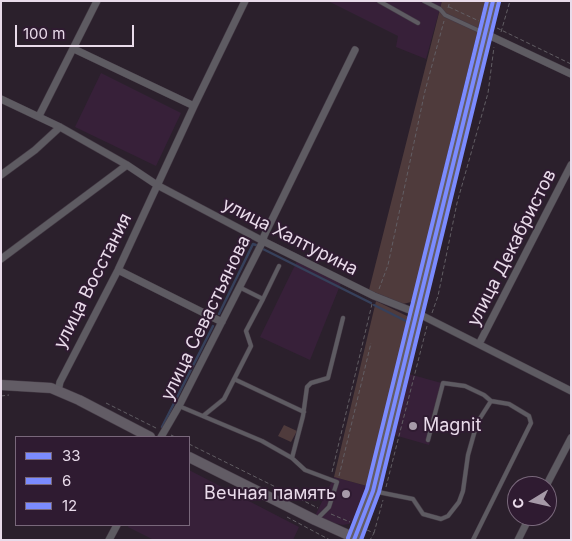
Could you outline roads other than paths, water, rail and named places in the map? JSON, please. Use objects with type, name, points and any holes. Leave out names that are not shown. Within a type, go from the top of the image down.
[{"type":"main road","points":[[190,458],[356,539],[359,526],[373,491],[493,1]]},
{"type":"main road","points":[[3,388],[41,387],[58,391],[148,436]]},
{"type":"street","points":[[39,116],[97,1]]},
{"type":"street","name":"улица Восстания","points":[[58,391],[60,382],[118,270],[245,1]]},
{"type":"street","points":[[486,29],[497,40],[571,74]]},
{"type":"street","points":[[74,49],[194,106]]},
{"type":"street","name":"улица Севастьянова","points":[[163,435],[263,241],[355,50]]},
{"type":"street","name":"улица Халтурина","points":[[1,99],[60,127],[127,165],[157,185],[263,241],[374,296],[417,313],[571,391]]},
{"type":"street","points":[[1,175],[35,150],[60,127]]},
{"type":"street","points":[[1,260],[127,165]]},
{"type":"street","name":"улица Декабристов","points":[[480,344],[571,165]]},
{"type":"street","points":[[118,270],[222,322]]},
{"type":"street","points":[[551,476],[571,438]]},
{"type":"street","points":[[109,540],[116,526]]},
{"type":"street","points":[[518,540],[525,526]]},
{"type":"lane","points":[[379,1],[418,23]]},
{"type":"lane","points":[[424,1],[446,14],[486,29]]},
{"type":"lane","points":[[204,416],[224,398],[251,346],[246,331],[279,266]]},
{"type":"lane","points":[[240,287],[263,299]]},
{"type":"lane","points":[[292,458],[304,412],[307,387],[311,383],[328,378],[343,318]]},
{"type":"lane","points":[[234,378],[304,412]]},
{"type":"lane","points":[[428,440],[443,383],[465,386],[484,395],[491,401],[509,404],[529,416],[531,423],[473,540]]},
{"type":"lane","points":[[373,491],[413,499],[423,514],[441,519],[448,516],[459,502],[463,491],[468,455],[476,424],[491,401]]},
{"type":"lane","points":[[179,406],[262,441],[292,458],[305,470],[338,482],[329,508],[315,520]]},
{"type":"waterway","points":[[219,314],[253,244],[256,245]]},
{"type":"waterway","points":[[263,249],[371,303]]},
{"type":"waterway","points":[[374,305],[406,321]]},
{"type":"waterway","points":[[162,427],[213,326]]},
{"type":"place","name":"Magnit","points":[[413,426]]},
{"type":"place","name":"Вечная память","points":[[346,494]]}]
